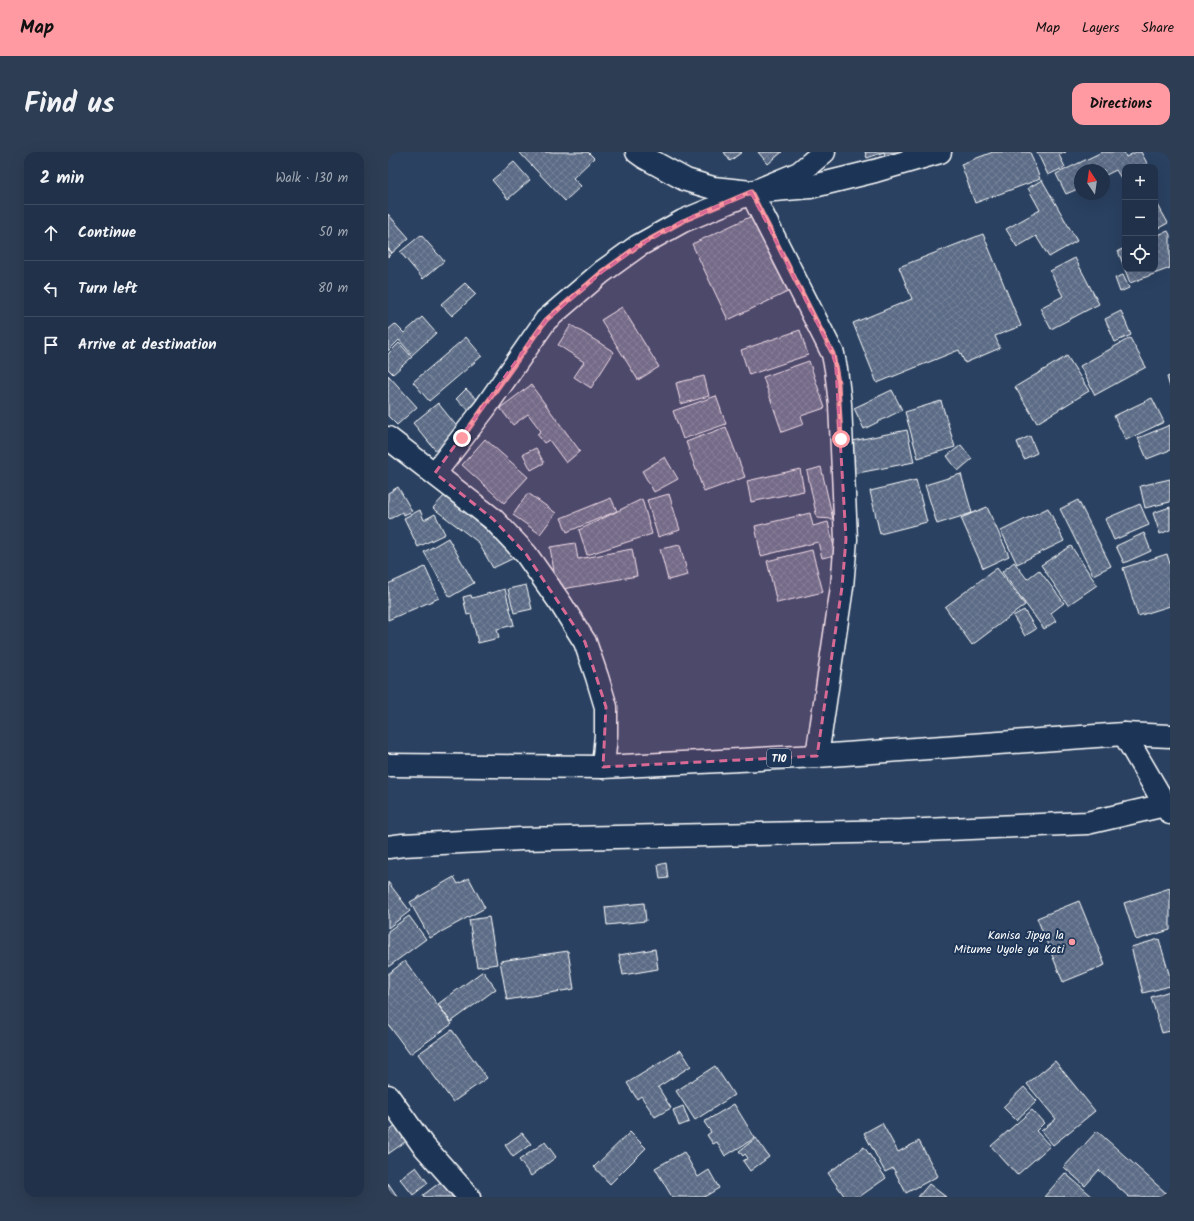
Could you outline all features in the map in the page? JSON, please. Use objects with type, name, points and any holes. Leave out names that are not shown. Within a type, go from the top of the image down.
[{"type":"main road","points":[[637,152],[686,180],[713,188],[751,192],[810,187],[875,171],[940,152]]},
{"type":"main road","points":[[435,473],[485,408],[541,327],[549,318],[602,272],[638,246],[683,221],[799,173],[824,152]]},
{"type":"main road","points":[[751,192],[833,354],[836,369],[840,404],[846,539],[842,587],[817,756]]},
{"type":"main road","points":[[388,438],[493,519],[526,554],[585,642],[606,707],[606,735],[603,767]]},
{"type":"main road","points":[[388,848],[403,845],[521,839],[902,831],[1087,823],[1168,809],[1124,734]]},
{"type":"main road","name":"T10","points":[[388,765],[603,767],[817,756],[1124,734],[1170,736]]},
{"type":"main road","points":[[388,1096],[422,1144],[469,1197]]},
{"type":"highlighted area","points":[[751,192],[833,354],[836,369],[846,539],[842,587],[817,756],[603,767],[606,707],[585,642],[526,554],[493,519],[435,473],[546,320],[602,272],[638,246],[683,221]]},
{"type":"building","points":[[519,152],[588,152],[594,158],[573,178],[581,186],[565,201]]},
{"type":"building","points":[[724,152],[742,152],[730,161]]},
{"type":"building","points":[[758,152],[782,152],[768,164]]},
{"type":"building","points":[[865,152],[884,152],[867,158]]},
{"type":"building","points":[[884,152],[904,152],[885,157]]},
{"type":"building","points":[[993,152],[1030,152],[1040,179],[975,203],[961,164]]},
{"type":"building","points":[[1037,152],[1066,152],[1059,155],[1065,167],[1048,175]]},
{"type":"building","points":[[1102,152],[1124,152],[1126,157],[1136,152],[1141,152],[1147,164],[1122,164],[1121,178],[1116,170],[1110,173],[1110,164],[1077,164]]},
{"type":"building","points":[[514,162],[530,180],[508,199],[492,180]]},
{"type":"building","points":[[1074,165],[1074,191],[1066,194],[1056,174]]},
{"type":"building","points":[[1042,180],[1077,241],[1049,257],[1036,236],[1017,247],[1006,229],[1040,210],[1028,188]]},
{"type":"building","points":[[1158,205],[1168,223],[1158,228]]},
{"type":"building","points":[[388,214],[409,238],[392,253],[388,248]]},
{"type":"building","points":[[756,214],[792,290],[728,320],[692,244]]},
{"type":"building","points":[[1168,231],[1170,235],[1170,268],[1130,283],[1126,272],[1158,272],[1158,235]]},
{"type":"building","points":[[983,234],[1021,326],[995,336],[1000,348],[965,363],[959,350],[877,383],[853,323],[912,299],[899,267]]},
{"type":"building","points":[[421,235],[444,261],[423,279],[400,252]]},
{"type":"building","points":[[388,249],[392,253],[388,257]]},
{"type":"building","points":[[1122,249],[1122,262],[1118,251]]},
{"type":"building","points":[[1075,258],[1099,304],[1051,329],[1040,308],[1063,296],[1050,271]]},
{"type":"building","points":[[1123,275],[1129,288],[1120,292],[1115,278]]},
{"type":"building","points":[[465,283],[476,294],[452,316],[441,304]]},
{"type":"building","points":[[622,307],[659,367],[638,380],[601,320]]},
{"type":"building","points":[[1121,311],[1131,335],[1115,342],[1105,319]]},
{"type":"building","points":[[422,317],[436,333],[412,355],[399,340],[388,351],[388,330],[395,324],[404,333]]},
{"type":"building","points":[[571,325],[614,352],[591,388],[574,377],[584,362],[558,345]]},
{"type":"building","points":[[800,330],[808,355],[749,375],[741,350]]},
{"type":"building","points":[[466,337],[482,356],[429,401],[413,382]]},
{"type":"building","points":[[1130,338],[1146,367],[1095,395],[1080,366]]},
{"type":"building","points":[[399,343],[412,357],[393,374],[388,369],[388,354]]},
{"type":"building","points":[[1067,356],[1089,391],[1037,423],[1015,387]]},
{"type":"building","points":[[809,361],[825,408],[801,416],[804,424],[782,432],[763,377]]},
{"type":"building","points":[[388,375],[417,407],[397,425],[388,416]]},
{"type":"building","points":[[704,376],[709,396],[681,404],[676,383]]},
{"type":"building","points":[[1170,376],[1170,387],[1167,377]]},
{"type":"building","points":[[531,385],[580,451],[566,463],[549,440],[544,443],[537,434],[541,431],[528,414],[513,425],[500,408]]},
{"type":"building","points":[[466,389],[479,401],[470,411],[456,399]]},
{"type":"building","points":[[892,390],[902,410],[864,429],[854,408]]},
{"type":"building","points":[[716,396],[726,424],[683,439],[673,411]]},
{"type":"building","points":[[1152,398],[1164,422],[1126,440],[1114,416]]},
{"type":"building","points":[[941,401],[955,447],[918,458],[905,412]]},
{"type":"building","points":[[438,403],[462,433],[437,452],[413,423]]},
{"type":"building","points":[[1170,425],[1170,450],[1147,459],[1138,438]]},
{"type":"building","points":[[726,427],[745,477],[704,492],[686,442]]},
{"type":"building","points":[[907,430],[914,462],[853,474],[847,442]]},
{"type":"building","points":[[1030,436],[1037,453],[1024,459],[1017,442]]},
{"type":"building","points":[[485,439],[528,477],[504,503],[462,465]]},
{"type":"building","points":[[961,445],[972,459],[958,471],[947,456]]},
{"type":"building","points":[[536,448],[544,463],[531,470],[523,454]]},
{"type":"building","points":[[665,457],[678,479],[654,492],[642,471]]},
{"type":"building","points":[[821,467],[833,519],[817,518],[807,471]]},
{"type":"building","points":[[800,469],[804,491],[751,502],[747,481]]},
{"type":"building","points":[[961,474],[972,513],[937,524],[925,485]]},
{"type":"building","points":[[1170,479],[1170,502],[1145,508],[1140,486]]},
{"type":"building","points":[[916,480],[927,522],[880,534],[870,491]]},
{"type":"building","points":[[398,487],[412,511],[404,515],[402,512],[390,519],[388,517],[388,493]]},
{"type":"building","points":[[528,493],[556,513],[540,534],[513,515]]},
{"type":"building","points":[[446,494],[516,557],[493,568],[478,542],[433,508]]},
{"type":"building","points":[[669,494],[680,530],[658,537],[647,500]]},
{"type":"building","points":[[611,498],[617,511],[567,532],[561,518]]},
{"type":"building","points":[[642,499],[652,534],[587,555],[579,530]]},
{"type":"building","points":[[1078,500],[1111,566],[1093,575],[1060,509]]},
{"type":"building","points":[[1140,504],[1149,525],[1114,540],[1105,519]]},
{"type":"building","points":[[987,507],[1009,556],[983,568],[961,518]]},
{"type":"building","points":[[1170,507],[1170,530],[1160,534],[1153,513]]},
{"type":"building","points":[[1048,508],[1064,541],[1017,564],[1001,531]]},
{"type":"building","points":[[420,510],[424,520],[435,514],[445,534],[418,547],[404,518]]},
{"type":"building","points":[[810,513],[813,526],[828,522],[836,555],[822,558],[818,542],[761,556],[755,526]]},
{"type":"building","points":[[1144,533],[1151,551],[1124,563],[1116,546]]},
{"type":"building","points":[[448,538],[474,583],[450,597],[424,552]]},
{"type":"building","points":[[575,543],[578,559],[632,549],[637,576],[557,590],[550,547]]},
{"type":"building","points":[[680,545],[688,575],[668,580],[660,549]]},
{"type":"building","points":[[1071,546],[1097,585],[1068,605],[1041,565]]},
{"type":"building","points":[[812,550],[823,592],[777,603],[767,561]]},
{"type":"building","points":[[1167,554],[1170,564],[1170,606],[1138,616],[1123,568]]},
{"type":"building","points":[[1014,562],[1027,579],[1039,570],[1064,603],[1051,613],[1056,621],[1044,629],[1002,572]]},
{"type":"building","points":[[425,567],[439,598],[388,620],[388,584]]},
{"type":"building","points":[[997,568],[1025,605],[972,645],[945,607]]},
{"type":"building","points":[[526,585],[532,609],[514,613],[508,589]]},
{"type":"building","points":[[505,589],[514,625],[497,629],[499,638],[478,643],[471,614],[467,615],[463,597],[471,595],[472,598]]},
{"type":"building","points":[[1024,610],[1036,629],[1025,636],[1013,616]]},
{"type":"building","points":[[666,863],[668,878],[660,879],[658,865]]},
{"type":"building","points":[[454,877],[458,884],[469,878],[485,908],[430,938],[410,902]]},
{"type":"building","points":[[388,882],[410,911],[388,928]]},
{"type":"building","points":[[1170,888],[1170,930],[1136,940],[1124,903]]},
{"type":"building","points":[[1079,901],[1105,965],[1063,982],[1037,918]]},
{"type":"building","points":[[644,903],[646,921],[607,925],[605,907]]},
{"type":"building","points":[[409,916],[426,939],[388,967],[388,931]]},
{"type":"building","points":[[489,917],[497,964],[477,967],[469,920]]},
{"type":"building","points":[[1159,939],[1170,977],[1170,986],[1143,993],[1131,947]]},
{"type":"building","points":[[655,949],[658,969],[623,975],[619,955]]},
{"type":"building","points":[[568,951],[574,989],[507,1000],[500,961]]},
{"type":"building","points":[[405,961],[452,1024],[410,1054],[388,1024],[388,974]]},
{"type":"building","points":[[483,971],[496,989],[451,1022],[438,1004]]},
{"type":"building","points":[[1170,991],[1170,1031],[1162,1033],[1151,997]]},
{"type":"building","points":[[452,1030],[487,1078],[453,1102],[418,1054]]},
{"type":"building","points":[[681,1050],[691,1066],[658,1087],[671,1108],[655,1117],[641,1096],[637,1099],[627,1083]]},
{"type":"building","points":[[1055,1061],[1095,1111],[1053,1145],[1041,1131],[1056,1119],[1027,1084]]},
{"type":"building","points":[[715,1066],[734,1095],[695,1120],[676,1091]]},
{"type":"building","points":[[1024,1087],[1037,1101],[1016,1120],[1003,1107]]},
{"type":"building","points":[[734,1104],[755,1138],[725,1156],[717,1142],[713,1144],[707,1135],[711,1132],[704,1122]]},
{"type":"building","points":[[683,1106],[689,1122],[679,1126],[673,1110]]},
{"type":"building","points":[[1032,1110],[1044,1123],[1036,1131],[1050,1146],[1017,1175],[991,1146]]},
{"type":"building","points":[[401,1122],[412,1137],[388,1154],[388,1132]]},
{"type":"building","points":[[882,1123],[898,1152],[919,1141],[938,1176],[906,1193],[893,1168],[885,1172],[864,1133]]},
{"type":"building","points":[[1097,1131],[1166,1193],[1163,1197],[1129,1197],[1099,1170],[1085,1186],[1064,1167]]},
{"type":"building","points":[[630,1132],[646,1148],[610,1184],[594,1167]]},
{"type":"building","points":[[522,1133],[531,1144],[513,1157],[505,1145]]},
{"type":"building","points":[[756,1138],[769,1157],[750,1171],[743,1161],[748,1158],[745,1154],[743,1156],[739,1151]]},
{"type":"building","points":[[545,1142],[556,1157],[531,1176],[519,1160]]},
{"type":"building","points":[[864,1147],[886,1178],[859,1197],[845,1197],[828,1173]]},
{"type":"building","points":[[684,1152],[698,1177],[709,1170],[719,1188],[704,1197],[672,1197],[655,1168]]},
{"type":"building","points":[[416,1167],[428,1183],[413,1195],[400,1179]]},
{"type":"building","points":[[1065,1173],[1093,1197],[1044,1197]]},
{"type":"building","points":[[446,1178],[460,1197],[424,1197],[423,1195]]},
{"type":"building","points":[[388,1183],[397,1196],[396,1197],[388,1197]]},
{"type":"building","points":[[929,1184],[946,1197],[918,1197]]},
{"type":"place","name":"Kanisa Jipya la Mitume Uyole ya Kati","points":[[1072,942]]},
{"type":"route","points":[[462,438],[485,408],[546,320],[565,306],[602,272],[638,246],[683,221],[751,192],[833,354],[840,404],[841,439]]}]
